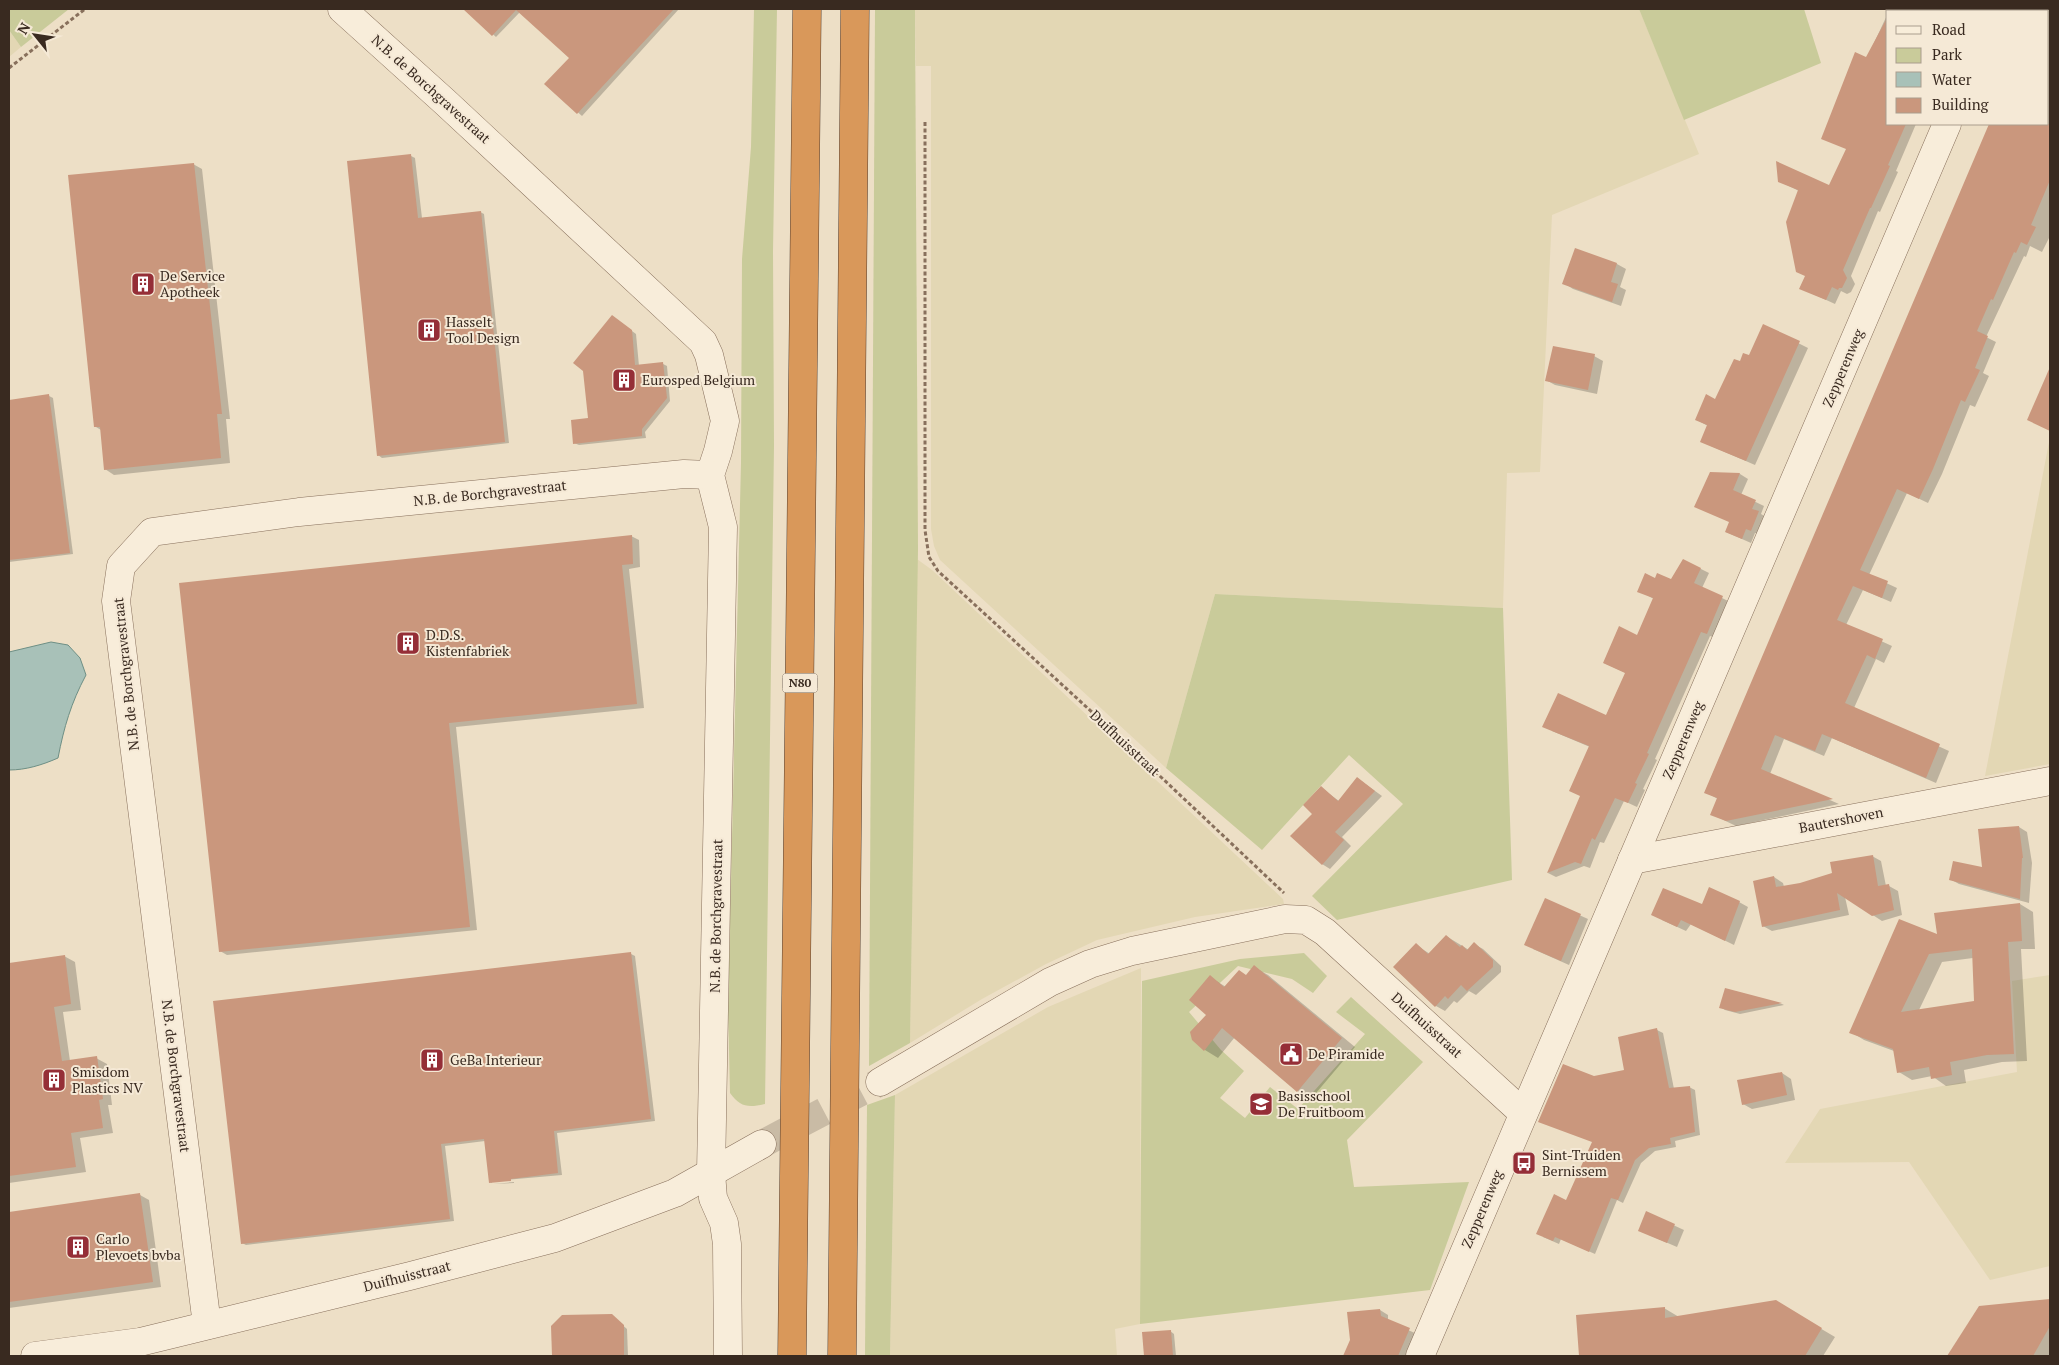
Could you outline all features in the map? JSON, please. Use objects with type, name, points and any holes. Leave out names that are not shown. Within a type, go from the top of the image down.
[{"type":"highway","name":"N80","points":[[792,1356],[807,9]]},
{"type":"highway","points":[[842,1356],[855,9]]},
{"type":"street","name":"N.B. de Borchgravestraat","points":[[342,9],[453,108],[703,342],[709,355],[725,420],[710,475],[723,527],[711,1173],[713,1198],[724,1223],[727,1244],[728,1356]]},
{"type":"street","name":"Zepperenweg","points":[[1420,1356],[1947,125]]},
{"type":"street","name":"N.B. de Borchgravestraat","points":[[208,1325],[116,601],[121,566],[152,532],[299,512],[674,475],[710,475]]},
{"type":"street","name":"Bautershoven","points":[[1632,860],[2050,781]]},
{"type":"street","name":"Duifhuisstraat","points":[[1306,920],[1325,932],[1523,1113]]},
{"type":"street","points":[[880,1082],[1050,982],[1090,964],[1132,951],[1275,921],[1306,920]]},
{"type":"street","name":"Duifhuisstraat","points":[[35,1356],[140,1342],[410,1276],[555,1238],[675,1193],[762,1144]]},
{"type":"path","points":[[9,68],[85,9]]},
{"type":"path","name":"Duifhuisstraat","points":[[925,122],[925,530],[929,557],[938,571],[1093,713],[1281,890],[1295,904],[1306,920]]},
{"type":"shaded area","points":[[915,9],[1639,9],[1699,154],[1552,215],[1540,472],[1507,473],[1503,608],[1215,594],[1166,768],[940,560],[934,546],[931,529],[931,66],[916,66]]},
{"type":"shaded area","points":[[9,30],[21,47],[9,57]]},
{"type":"shaded area","points":[[2050,437],[2050,764],[1985,776]]},
{"type":"shaded area","points":[[917,559],[932,570],[1283,899],[1284,904],[1195,917],[1097,940],[1046,964],[982,999],[910,1043]]},
{"type":"shaded area","points":[[1141,968],[1140,1324],[1115,1329],[1117,1356],[890,1356],[895,1095],[1048,1007]]},
{"type":"shaded area","points":[[2050,975],[2050,1266],[1990,1280],[1909,1162],[1785,1163],[1820,1109],[2017,1072],[2012,981]]},
{"type":"green space","points":[[9,9],[69,9],[21,47],[9,30]]},
{"type":"green space","points":[[754,9],[777,9],[773,251],[774,446],[765,1104],[749,1106],[741,1104],[730,1093],[728,1006],[741,463],[742,259],[751,147]]},
{"type":"green space","points":[[875,9],[915,9],[918,550],[910,1043],[869,1066]]},
{"type":"green space","points":[[1639,9],[1804,9],[1821,63],[1684,120]]},
{"type":"green space","points":[[1215,594],[1503,608],[1512,880],[1337,920],[1312,896],[1403,804],[1349,755],[1262,850],[1166,768]]},
{"type":"green space","points":[[1304,953],[1327,976],[1313,993],[1292,979],[1238,966],[1189,1012],[1221,1050],[1244,1071],[1220,1098],[1245,1118],[1270,1087],[1298,1109],[1365,1034],[1336,1012],[1351,997],[1423,1062],[1347,1140],[1354,1187],[1469,1182],[1430,1290],[1140,1324],[1142,981],[1240,959]]},
{"type":"green space","points":[[895,1095],[890,1356],[865,1356],[867,1105]]},
{"type":"water","points":[[51,642],[68,645],[80,658],[86,675],[69,715],[58,758],[34,767],[9,770],[9,652]]},
{"type":"building","points":[[463,9],[674,9],[577,114],[544,84],[569,58],[516,10],[492,36]]},
{"type":"building","points":[[1886,20],[1886,125],[1906,125],[1888,165],[1890,166],[1843,270],[1847,278],[1842,288],[1838,290],[1832,287],[1826,300],[1799,289],[1805,276],[1796,272],[1786,222],[1798,190],[1778,182],[1776,161],[1829,185],[1846,149],[1821,139],[1855,52],[1866,57]]},
{"type":"building","points":[[2050,124],[2050,180],[2031,225],[2036,227],[2027,245],[2021,242],[2016,253],[2014,252],[1977,331],[1988,336],[1975,368],[1980,370],[1965,402],[1961,400],[1919,499],[1897,489],[1860,570],[1888,581],[1882,598],[1853,586],[1837,620],[1883,639],[1875,659],[1867,655],[1845,703],[1940,744],[1926,778],[1822,734],[1815,751],[1775,735],[1761,769],[1833,799],[1726,821],[1710,815],[1717,798],[1704,793],[1989,125]]},
{"type":"building","name":"Hasselt Tool Design","points":[[411,154],[418,218],[481,211],[505,442],[377,456],[347,161]]},
{"type":"building","name":"De Service Apotheek","points":[[194,163],[222,414],[217,414],[221,458],[104,470],[100,427],[94,427],[68,175]]},
{"type":"building","points":[[1575,248],[1617,263],[1611,282],[1618,284],[1612,302],[1562,284]]},
{"type":"building","name":"Eurosped Belgium","points":[[612,315],[632,330],[635,365],[663,362],[667,398],[642,429],[642,436],[573,444],[571,420],[588,418],[583,371],[573,363]]},
{"type":"building","points":[[1763,324],[1800,341],[1746,461],[1700,442],[1707,425],[1695,420],[1706,394],[1715,399],[1734,359],[1740,361],[1743,353],[1749,355]]},
{"type":"building","points":[[1553,346],[1595,354],[1588,390],[1545,381]]},
{"type":"building","points":[[2050,367],[2050,431],[2027,420]]},
{"type":"building","points":[[49,394],[70,553],[9,560],[9,400]]},
{"type":"building","points":[[1710,472],[1740,473],[1733,490],[1756,500],[1752,509],[1759,511],[1751,531],[1746,529],[1742,539],[1725,532],[1729,522],[1694,507]]},
{"type":"building","name":"D.D.S. Kistenfabriek","points":[[632,535],[633,564],[622,565],[637,704],[449,723],[470,927],[219,952],[179,583]]},
{"type":"building","points":[[1683,559],[1701,568],[1694,583],[1723,596],[1707,634],[1701,632],[1647,753],[1649,754],[1628,803],[1615,798],[1595,840],[1592,838],[1581,864],[1575,862],[1547,873],[1580,796],[1569,791],[1589,746],[1542,727],[1558,693],[1606,715],[1625,673],[1603,663],[1619,626],[1637,635],[1653,598],[1637,592],[1645,573],[1655,578],[1657,573],[1671,579]]},
{"type":"building","points":[[1357,777],[1375,791],[1335,832],[1344,840],[1322,865],[1290,836],[1312,814],[1303,805],[1321,786],[1338,801]]},
{"type":"building","points":[[2019,826],[2023,858],[2020,899],[1949,880],[1953,861],[1982,867],[1978,829]]},
{"type":"building","points":[[1873,855],[1878,886],[1889,884],[1894,910],[1872,916],[1837,893],[1840,910],[1762,927],[1753,881],[1774,876],[1776,887],[1800,883],[1832,873],[1830,862]]},
{"type":"building","points":[[1709,887],[1740,901],[1725,941],[1681,920],[1677,927],[1651,915],[1663,888],[1702,904]]},
{"type":"building","points":[[1545,898],[1581,914],[1561,961],[1524,945]]},
{"type":"building","points":[[2020,903],[2022,941],[2008,942],[2014,1054],[1987,1055],[1950,1062],[1952,1075],[1931,1079],[1929,1067],[1897,1073],[1893,1049],[1849,1033],[1899,919],[1937,934],[1934,913]],"holes":[[[1972,949],[1974,1001],[1901,1012],[1929,954]]]},
{"type":"building","points":[[1446,935],[1460,947],[1462,945],[1467,950],[1474,942],[1493,960],[1493,967],[1467,991],[1461,985],[1448,999],[1445,996],[1435,1007],[1393,967],[1416,943],[1428,954]]},
{"type":"building","name":"GeBa Interieur","points":[[631,952],[651,1119],[554,1131],[558,1173],[511,1179],[511,1181],[489,1183],[484,1139],[441,1144],[450,1219],[241,1244],[213,1001]]},
{"type":"building","name":"Smisdom Plastics NV","points":[[65,955],[71,1004],[54,1007],[62,1061],[97,1056],[103,1099],[99,1100],[103,1128],[71,1133],[76,1167],[9,1176],[9,963]]},
{"type":"building","points":[[1254,965],[1342,1038],[1297,1092],[1222,1028],[1204,1051],[1192,1040],[1190,1032],[1206,1015],[1189,1000],[1210,975],[1224,987],[1239,970],[1246,975]]},
{"type":"building","points":[[1725,988],[1782,1003],[1735,1012],[1719,1008]]},
{"type":"building","points":[[1657,1028],[1669,1088],[1690,1086],[1695,1132],[1670,1138],[1671,1144],[1649,1148],[1635,1160],[1618,1200],[1611,1198],[1589,1252],[1555,1237],[1553,1241],[1536,1234],[1554,1194],[1566,1200],[1592,1142],[1538,1122],[1563,1064],[1594,1076],[1624,1070],[1618,1037]]},
{"type":"building","points":[[1782,1072],[1787,1095],[1742,1105],[1737,1080]]},
{"type":"building","name":"Carlo Plevoets bvba","points":[[140,1193],[153,1282],[9,1302],[9,1212]]},
{"type":"building","points":[[1646,1211],[1675,1224],[1667,1243],[1638,1231]]},
{"type":"building","points":[[2050,1299],[2050,1326],[2033,1356],[1947,1356],[1979,1306]]},
{"type":"building","points":[[1776,1300],[1822,1328],[1805,1356],[1579,1356],[1576,1315],[1665,1307],[1665,1318]]},
{"type":"building","points":[[1380,1309],[1381,1316],[1410,1328],[1398,1356],[1343,1356],[1350,1340],[1347,1312]]},
{"type":"building","points":[[612,1314],[624,1325],[624,1356],[552,1356],[551,1326],[562,1315]]},
{"type":"building","points":[[1171,1330],[1173,1356],[1144,1356],[1142,1332]]},
{"type":"tunnel","points":[[762,1144],[880,1082]]},
{"type":"place","name":"De Service Apotheek","points":[[143,284]]},
{"type":"place","name":"Hasselt Tool Design","points":[[429,330]]},
{"type":"place","name":"Eurosped Belgium","points":[[624,380]]},
{"type":"place","name":"D.D.S. Kistenfabriek","points":[[408,643]]},
{"type":"place","name":"De Piramide","points":[[1291,1054]]},
{"type":"place","name":"GeBa Interieur","points":[[432,1060]]},
{"type":"place","name":"Smisdom Plastics NV","points":[[54,1080]]},
{"type":"place","name":"Basisschool De Fruitboom","points":[[1261,1104]]},
{"type":"place","name":"Sint-Truiden Bernissem","points":[[1524,1163]]},
{"type":"place","name":"Carlo Plevoets bvba","points":[[78,1247]]}]
